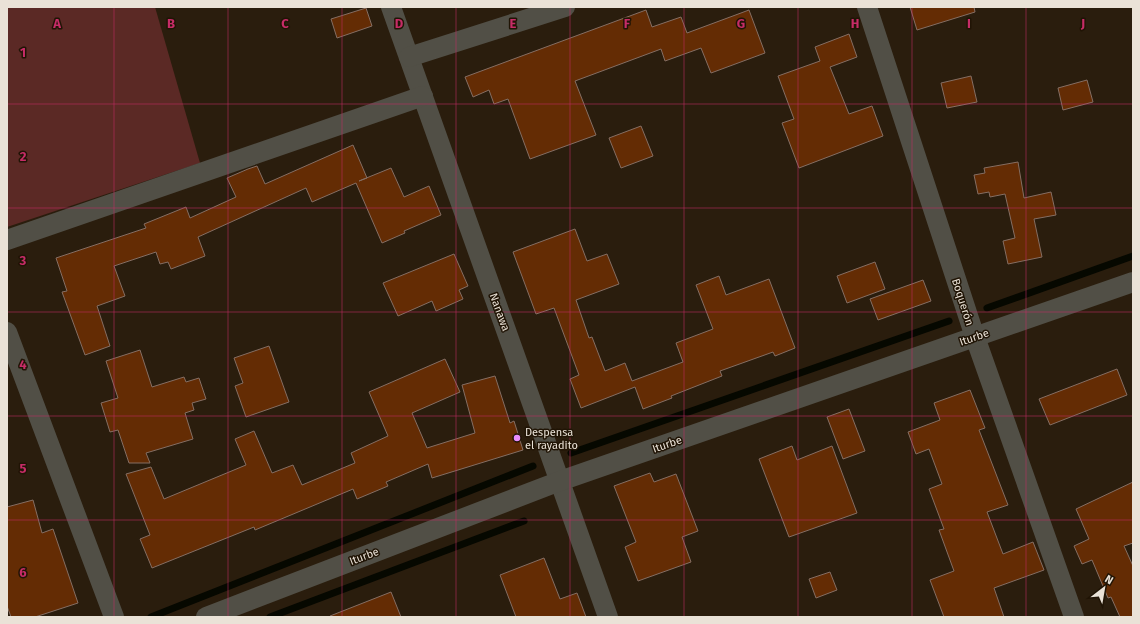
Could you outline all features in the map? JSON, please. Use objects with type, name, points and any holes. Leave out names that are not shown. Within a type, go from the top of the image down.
[{"type":"street","name":"Nanawa","points":[[392,7],[608,617]]},
{"type":"street","points":[[409,57],[565,7]]},
{"type":"street","name":"Boquerón","points":[[867,7],[975,337],[1074,617]]},
{"type":"street","points":[[7,240],[423,96]]},
{"type":"street","name":"Iturbe","points":[[206,617],[560,481],[1133,282]]},
{"type":"street","points":[[7,332],[114,617]]},
{"type":"shaded area","points":[[7,7],[155,7],[200,163],[7,227]]},
{"type":"building","points":[[910,7],[974,7],[975,12],[917,30]]},
{"type":"building","points":[[366,8],[372,26],[337,38],[331,19]]},
{"type":"building","points":[[646,10],[652,27],[681,17],[687,33],[749,10],[765,53],[711,73],[701,48],[665,61],[661,49],[575,81],[596,135],[530,159],[508,99],[494,104],[489,90],[473,97],[465,77]]},
{"type":"building","points":[[849,34],[857,57],[830,67],[849,114],[872,106],[883,136],[799,168],[782,123],[794,119],[778,76],[820,61],[815,47]]},
{"type":"building","points":[[971,76],[977,102],[947,108],[941,83]]},
{"type":"building","points":[[1087,80],[1093,102],[1063,110],[1058,88]]},
{"type":"building","points":[[641,126],[653,156],[621,168],[609,138]]},
{"type":"building","points":[[353,145],[367,178],[391,168],[404,197],[429,186],[441,215],[404,231],[405,233],[382,243],[356,183],[312,202],[306,188],[198,237],[205,256],[171,269],[168,262],[160,264],[156,252],[114,266],[125,296],[97,306],[110,346],[85,355],[62,292],[67,291],[56,258],[146,228],[144,224],[186,207],[190,218],[236,197],[227,178],[248,169],[257,166],[265,184]]},
{"type":"building","points":[[1018,162],[1024,198],[1051,192],[1056,215],[1034,219],[1042,257],[1008,264],[1003,241],[1015,238],[1005,194],[990,197],[989,192],[978,194],[974,175],[985,173],[984,168]]},
{"type":"building","points":[[575,229],[587,261],[607,254],[619,284],[576,300],[589,338],[592,337],[605,371],[625,363],[632,381],[683,362],[676,343],[713,329],[696,285],[719,276],[726,295],[769,279],[795,348],[775,356],[773,352],[720,371],[722,376],[671,396],[672,398],[643,409],[635,387],[581,408],[570,379],[579,375],[554,308],[536,314],[513,252]]},
{"type":"building","points":[[454,254],[468,286],[459,290],[463,299],[436,311],[432,301],[398,316],[383,283]]},
{"type":"building","points":[[875,262],[885,289],[847,303],[837,276]]},
{"type":"building","points":[[923,280],[931,301],[878,320],[870,299]]},
{"type":"building","points":[[269,346],[289,402],[246,417],[235,386],[243,383],[234,358]]},
{"type":"building","points":[[140,350],[152,387],[184,377],[186,382],[199,378],[206,399],[192,403],[194,410],[185,413],[193,439],[146,453],[150,463],[129,463],[118,430],[110,432],[101,403],[118,398],[106,361]]},
{"type":"building","points":[[445,359],[460,392],[412,413],[427,448],[475,433],[462,385],[495,376],[510,423],[514,421],[523,450],[432,478],[428,464],[386,482],[388,486],[357,499],[353,489],[255,530],[254,527],[152,568],[140,539],[150,535],[126,474],[151,467],[164,499],[246,465],[235,439],[254,431],[272,473],[293,465],[302,485],[355,463],[351,453],[388,436],[369,392]]},
{"type":"building","points":[[1117,369],[1127,395],[1050,425],[1039,399]]},
{"type":"building","points":[[970,390],[985,428],[979,430],[1008,505],[987,512],[1003,554],[1033,542],[1044,570],[994,588],[1004,617],[944,617],[930,580],[954,571],[939,530],[944,529],[929,489],[942,484],[929,449],[916,454],[908,432],[940,420],[934,403]]},
{"type":"building","points":[[849,409],[865,451],[843,459],[827,417]]},
{"type":"building","points":[[792,446],[797,460],[832,446],[857,513],[789,537],[759,459]]},
{"type":"building","points":[[650,473],[654,482],[676,474],[698,531],[682,537],[691,562],[638,581],[625,547],[636,542],[614,486]]},
{"type":"building","points":[[1133,482],[1133,543],[1124,546],[1133,566],[1133,617],[1120,617],[1111,597],[1108,598],[1092,560],[1082,564],[1074,546],[1089,539],[1076,509]]},
{"type":"building","points":[[33,500],[42,533],[53,529],[78,603],[35,617],[11,617],[7,606],[7,507]]},
{"type":"building","points":[[544,558],[560,599],[577,593],[586,617],[516,617],[500,575]]},
{"type":"building","points":[[830,572],[837,590],[816,598],[809,579]]},
{"type":"building","points":[[391,592],[401,617],[330,617],[330,616]]},
{"type":"waterway","points":[[987,308],[1133,256]]},
{"type":"waterway","points":[[571,453],[949,321]]},
{"type":"waterway","points":[[151,617],[533,466]]},
{"type":"waterway","points":[[270,617],[524,521]]},
{"type":"place","name":"Despensa el rayadito","points":[[517,438]]}]
